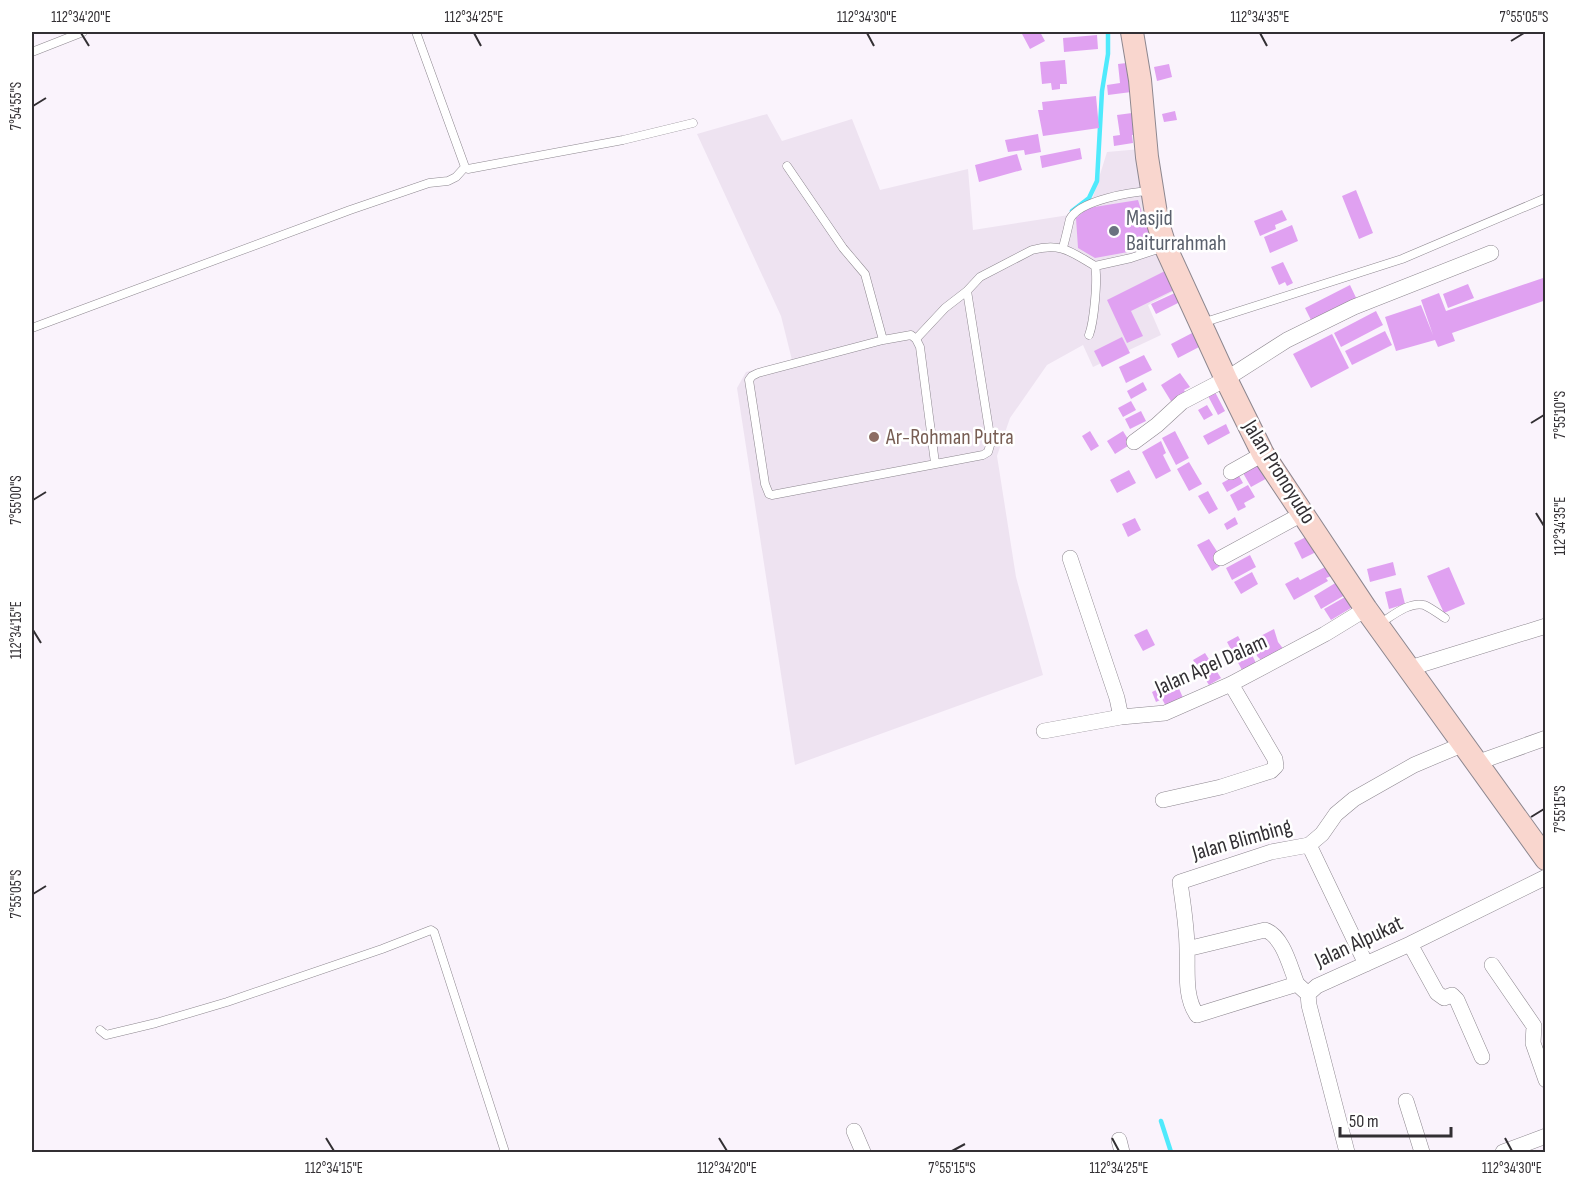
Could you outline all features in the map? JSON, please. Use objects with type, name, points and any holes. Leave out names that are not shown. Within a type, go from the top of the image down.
[{"type":"main road","name":"Jalan Pronoyudo","points":[[1132,32],[1157,220],[1166,246],[1201,324],[1263,454],[1372,617],[1545,859]]},
{"type":"street","points":[[1134,442],[1182,402],[1226,379],[1287,340],[1354,307],[1491,254]]},
{"type":"street","points":[[1231,472],[1263,454]]},
{"type":"street","points":[[1221,558],[1304,513]]},
{"type":"street","points":[[1070,558],[1117,698],[1121,717]]},
{"type":"street","name":"Jalan Apel Dalam","points":[[1044,731],[1121,717],[1165,713],[1231,684],[1325,634],[1372,617]]},
{"type":"street","points":[[1410,668],[1545,626]]},
{"type":"street","points":[[1163,800],[1221,787],[1271,771],[1276,766],[1275,759],[1231,684]]},
{"type":"street","name":"Jalan Blimbing","points":[[1187,949],[1180,882],[1271,852],[1309,845],[1322,834],[1336,814],[1354,799],[1414,765],[1545,738]]},
{"type":"street","points":[[1309,845],[1366,964]]},
{"type":"street","name":"Jalan Alpukat","points":[[1347,1152],[1309,1005],[1302,989],[1317,986],[1410,944],[1545,877]]},
{"type":"street","points":[[1265,930],[1272,933],[1278,940],[1302,989],[1197,1015],[1188,990],[1187,949],[1265,930]]},
{"type":"street","points":[[1410,944],[1437,993],[1444,998],[1452,995],[1457,1000],[1482,1057]]},
{"type":"street","points":[[1492,965],[1534,1026],[1533,1043],[1545,1080]]},
{"type":"street","points":[[1406,1101],[1422,1152]]},
{"type":"street","points":[[854,1131],[863,1152]]},
{"type":"street","points":[[1503,1152],[1545,1136]]},
{"type":"lane","points":[[32,52],[83,32]]},
{"type":"lane","points":[[416,32],[465,167],[472,170],[693,123]]},
{"type":"lane","points":[[787,166],[843,248],[866,274],[883,340]]},
{"type":"lane","points":[[32,328],[350,210],[429,183],[448,181],[456,177],[465,167]]},
{"type":"lane","points":[[1063,247],[1070,219],[1079,211],[1102,199],[1130,192],[1152,191]]},
{"type":"lane","points":[[1201,324],[1402,259],[1545,198]]},
{"type":"lane","points":[[916,339],[945,308],[967,291],[980,277],[1032,250],[1063,247],[1095,266],[1131,258],[1166,246]]},
{"type":"lane","points":[[1089,335],[1094,316],[1095,266]]},
{"type":"lane","points":[[935,463],[920,347],[912,335],[883,340],[758,373],[751,377],[749,386],[767,491],[774,495],[983,455],[991,446],[967,291]]},
{"type":"lane","points":[[1372,617],[1417,604],[1445,618]]},
{"type":"lane","points":[[100,1030],[106,1035],[156,1023],[382,949],[431,930],[434,932],[441,953],[505,1152]]},
{"type":"shaded area","name":"Ar-Rohman Putra","points":[[767,114],[782,141],[852,119],[880,190],[968,169],[973,230],[1069,215],[1093,197],[1107,152],[1141,149],[1178,289],[1148,305],[1161,335],[1093,367],[1083,345],[1047,365],[1010,418],[997,456],[1016,577],[1043,675],[795,765],[737,388],[746,372],[792,360],[781,316],[697,134]]},
{"type":"building","points":[[1021,32],[1040,32],[1045,41],[1030,49]]},
{"type":"building","points":[[1097,35],[1098,49],[1064,52],[1063,38]]},
{"type":"building","points":[[1065,60],[1067,84],[1060,84],[1060,89],[1052,90],[1051,83],[1042,84],[1040,62]]},
{"type":"building","points":[[1135,62],[1139,91],[1108,95],[1107,85],[1120,83],[1118,64]]},
{"type":"building","points":[[1169,64],[1172,77],[1157,81],[1154,67]]},
{"type":"building","points":[[1096,96],[1099,128],[1043,136],[1038,110],[1043,110],[1042,102]]},
{"type":"building","points":[[1175,111],[1177,120],[1164,122],[1162,114]]},
{"type":"building","points":[[1132,113],[1133,124],[1143,134],[1132,135],[1133,143],[1114,146],[1113,136],[1120,135],[1117,115]]},
{"type":"building","points":[[1038,134],[1041,152],[1025,155],[1024,150],[1008,152],[1005,140]]},
{"type":"building","points":[[1080,148],[1082,159],[1042,168],[1040,156]]},
{"type":"building","points":[[1017,154],[1022,170],[979,182],[975,165]]},
{"type":"building","points":[[1356,190],[1373,233],[1359,239],[1342,196]]},
{"type":"building","name":"Masjid Baiturrahmah","points":[[1138,200],[1142,213],[1150,211],[1153,229],[1148,233],[1150,248],[1095,258],[1078,248],[1076,218],[1088,208]]},
{"type":"building","points":[[1282,210],[1287,220],[1275,225],[1276,229],[1260,236],[1254,221]]},
{"type":"building","points":[[1292,225],[1298,241],[1270,253],[1264,237]]},
{"type":"building","points":[[1283,262],[1293,283],[1287,286],[1285,282],[1279,285],[1271,267]]},
{"type":"building","points":[[1167,270],[1176,289],[1131,311],[1143,336],[1127,343],[1107,300]]},
{"type":"building","points":[[1546,277],[1546,300],[1452,333],[1455,341],[1438,347],[1435,340],[1396,351],[1385,317],[1421,305],[1433,335],[1421,300],[1439,293],[1446,311]]},
{"type":"building","points":[[1468,284],[1474,298],[1448,308],[1443,294]]},
{"type":"building","points":[[1350,285],[1359,304],[1314,326],[1305,308]]},
{"type":"building","points":[[1177,292],[1182,301],[1156,314],[1151,304]]},
{"type":"building","points":[[1376,311],[1383,325],[1341,347],[1334,333]]},
{"type":"building","points":[[1385,331],[1392,345],[1352,365],[1345,351]]},
{"type":"building","points":[[1194,332],[1201,346],[1178,358],[1171,344]]},
{"type":"building","points":[[1332,334],[1349,368],[1311,388],[1293,354]]},
{"type":"building","points":[[1122,337],[1130,353],[1102,367],[1094,351]]},
{"type":"building","points":[[1144,355],[1152,370],[1126,383],[1119,367]]},
{"type":"building","points":[[1180,373],[1190,387],[1184,390],[1188,397],[1174,406],[1161,385]]},
{"type":"building","points":[[1143,382],[1147,390],[1131,399],[1127,391]]},
{"type":"building","points":[[1215,392],[1225,411],[1218,415],[1208,396]]},
{"type":"building","points":[[1131,401],[1136,410],[1123,417],[1118,408]]},
{"type":"building","points":[[1207,405],[1213,415],[1204,420],[1198,410]]},
{"type":"building","points":[[1141,411],[1146,421],[1130,429],[1125,419]]},
{"type":"building","points":[[1226,424],[1230,433],[1208,445],[1203,436]]},
{"type":"building","points":[[1090,431],[1099,446],[1091,451],[1082,436]]},
{"type":"building","points":[[1123,431],[1131,444],[1115,454],[1107,441]]},
{"type":"building","points":[[1175,431],[1189,458],[1176,465],[1162,438]]},
{"type":"building","points":[[1161,441],[1166,453],[1163,455],[1171,471],[1156,479],[1142,452]]},
{"type":"building","points":[[1189,462],[1202,484],[1189,491],[1177,469]]},
{"type":"building","points":[[1264,462],[1271,476],[1251,487],[1243,473]]},
{"type":"building","points":[[1129,470],[1136,483],[1117,493],[1110,480]]},
{"type":"building","points":[[1238,474],[1243,483],[1227,492],[1222,483]]},
{"type":"building","points":[[1248,485],[1255,497],[1244,503],[1246,507],[1238,511],[1230,495]]},
{"type":"building","points":[[1208,491],[1218,509],[1209,514],[1198,496]]},
{"type":"building","points":[[1235,517],[1238,524],[1227,530],[1224,524]]},
{"type":"building","points":[[1135,518],[1141,530],[1128,537],[1122,524]]},
{"type":"building","points":[[1310,535],[1318,551],[1302,559],[1294,543]]},
{"type":"building","points":[[1209,539],[1222,565],[1212,571],[1197,545]]},
{"type":"building","points":[[1250,555],[1256,567],[1232,580],[1226,568]]},
{"type":"building","points":[[1393,562],[1396,575],[1370,582],[1367,569]]},
{"type":"building","points":[[1329,565],[1334,575],[1326,578],[1328,581],[1294,600],[1285,584],[1298,577],[1300,580]]},
{"type":"building","points":[[1449,567],[1465,604],[1444,613],[1427,576]]},
{"type":"building","points":[[1252,572],[1258,584],[1241,594],[1234,582]]},
{"type":"building","points":[[1337,582],[1345,595],[1321,609],[1314,596]]},
{"type":"building","points":[[1401,588],[1405,604],[1389,609],[1385,592]]},
{"type":"building","points":[[1345,597],[1351,608],[1331,620],[1324,609]]},
{"type":"building","points":[[1147,629],[1155,645],[1143,651],[1134,635]]},
{"type":"building","points":[[1274,629],[1278,642],[1285,651],[1264,663],[1257,656],[1253,640]]},
{"type":"building","points":[[1238,636],[1243,645],[1246,643],[1258,667],[1242,670],[1227,642]]},
{"type":"building","points":[[1205,653],[1221,678],[1209,685],[1193,660]]},
{"type":"building","points":[[1173,675],[1184,700],[1167,708],[1162,699],[1156,702],[1152,692],[1158,689],[1155,683]]},
{"type":"waterway","points":[[1072,211],[1089,198],[1097,181],[1108,32]]},
{"type":"waterway","points":[[1161,1121],[1171,1152]]},
{"type":"place","name":"Masjid Baiturrahmah","points":[[1114,231]]},
{"type":"place","name":"Ar-Rohman Putra","points":[[874,437]]}]
